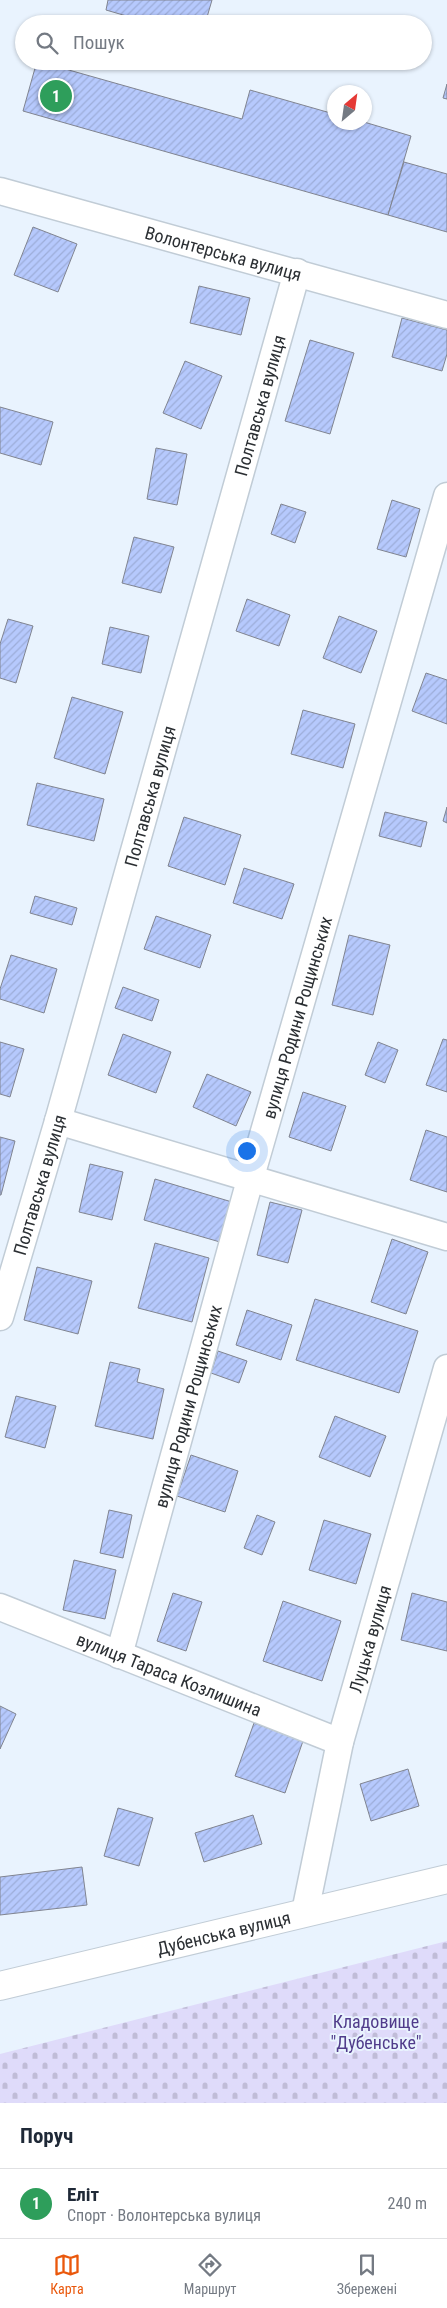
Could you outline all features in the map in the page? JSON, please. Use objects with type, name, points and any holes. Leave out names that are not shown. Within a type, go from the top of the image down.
[{"type":"main road","name":"Дубенська вулиця","points":[[0,1986],[447,1879]]},
{"type":"street","name":"Волонтерська вулиця","points":[[0,191],[447,315]]},
{"type":"street","name":"Полтавська вулиця","points":[[0,1317],[58,1121],[297,272]]},
{"type":"street","name":"вулиця Родини Рощинських","points":[[119,1655],[250,1180],[447,496]]},
{"type":"street","points":[[58,1121],[250,1180],[447,1237]]},
{"type":"street","name":"Луцька вулиця","points":[[305,1912],[340,1742],[447,1368]]},
{"type":"street","name":"вулиця Тараса Козлишина","points":[[0,1607],[340,1742]]},
{"type":"green space","name":"Кладовище \"Дубенське\"","points":[[447,1941],[447,2103],[0,2103],[0,2054]]},
{"type":"building","points":[[108,0],[212,0],[208,15],[123,15],[106,10]]},
{"type":"building","points":[[34,70],[69,70],[242,119],[250,90],[327,112],[327,130],[372,130],[372,124],[411,136],[388,215],[23,111]]},
{"type":"building","points":[[447,84],[447,99],[443,98]]},
{"type":"building","points":[[404,162],[447,174],[447,232],[388,215]]},
{"type":"building","points":[[33,227],[77,244],[58,292],[14,275]]},
{"type":"building","points":[[199,286],[250,298],[241,335],[190,323]]},
{"type":"building","points":[[402,318],[447,330],[447,354],[442,371],[392,357]]},
{"type":"building","points":[[310,340],[354,353],[330,434],[285,421]]},
{"type":"building","points":[[185,361],[222,376],[201,429],[163,413]]},
{"type":"building","points":[[0,407],[53,422],[41,465],[0,453]]},
{"type":"building","points":[[156,448],[187,454],[177,505],[147,499]]},
{"type":"building","points":[[392,500],[420,509],[406,557],[377,549]]},
{"type":"building","points":[[281,504],[306,512],[295,543],[271,534]]},
{"type":"building","points":[[134,537],[174,547],[161,593],[122,583]]},
{"type":"building","points":[[247,599],[290,615],[279,646],[236,631]]},
{"type":"building","points":[[339,616],[377,631],[361,673],[323,658]]},
{"type":"building","points":[[8,619],[33,626],[16,683],[0,678],[0,644]]},
{"type":"building","points":[[110,627],[149,636],[141,673],[102,664]]},
{"type":"building","points":[[426,673],[447,680],[447,724],[412,711]]},
{"type":"building","points":[[72,697],[123,712],[105,774],[54,758]]},
{"type":"building","points":[[303,710],[355,724],[343,768],[291,754]]},
{"type":"building","points":[[37,783],[104,799],[94,841],[27,825]]},
{"type":"building","points":[[447,807],[447,823],[443,821]]},
{"type":"building","points":[[385,812],[427,822],[421,847],[379,836]]},
{"type":"building","points":[[184,817],[241,835],[225,885],[168,866]]},
{"type":"building","points":[[244,868],[294,884],[282,919],[233,903]]},
{"type":"building","points":[[35,896],[77,908],[72,925],[30,913]]},
{"type":"building","points":[[156,916],[211,935],[200,968],[144,949]]},
{"type":"building","points":[[349,935],[390,945],[373,1015],[332,1005]]},
{"type":"building","points":[[11,955],[57,969],[44,1013],[0,999],[0,989]]},
{"type":"building","points":[[123,987],[159,1000],[152,1021],[115,1008]]},
{"type":"building","points":[[123,1034],[171,1052],[156,1093],[108,1075]]},
{"type":"building","points":[[443,1039],[447,1040],[447,1092],[426,1085]]},
{"type":"building","points":[[0,1042],[24,1049],[10,1097],[0,1094]]},
{"type":"building","points":[[378,1042],[398,1050],[385,1083],[365,1075]]},
{"type":"building","points":[[207,1074],[251,1092],[236,1126],[193,1107]]},
{"type":"building","points":[[303,1092],[346,1106],[331,1151],[289,1137]]},
{"type":"building","points":[[426,1130],[447,1137],[447,1192],[410,1180]]},
{"type":"building","points":[[0,1137],[15,1141],[1,1195],[0,1195]]},
{"type":"building","points":[[90,1164],[123,1172],[112,1220],[79,1212]]},
{"type":"building","points":[[155,1179],[232,1202],[220,1242],[144,1220]]},
{"type":"building","points":[[270,1202],[302,1210],[288,1263],[257,1255]]},
{"type":"building","points":[[392,1239],[428,1252],[406,1314],[371,1302]]},
{"type":"building","points":[[155,1243],[209,1258],[192,1322],[138,1308]]},
{"type":"building","points":[[37,1267],[92,1281],[78,1334],[24,1320]]},
{"type":"building","points":[[315,1299],[418,1331],[399,1393],[296,1360]]},
{"type":"building","points":[[247,1310],[292,1325],[281,1360],[236,1345]]},
{"type":"building","points":[[218,1351],[247,1361],[239,1383],[211,1373]]},
{"type":"building","points":[[110,1362],[140,1369],[137,1382],[164,1389],[153,1439],[95,1426]]},
{"type":"building","points":[[16,1396],[56,1406],[45,1448],[5,1437]]},
{"type":"building","points":[[335,1416],[386,1436],[370,1477],[319,1457]]},
{"type":"building","points":[[191,1455],[238,1471],[225,1512],[177,1496]]},
{"type":"building","points":[[109,1510],[132,1515],[123,1558],[100,1553]]},
{"type":"building","points":[[257,1515],[275,1522],[262,1555],[244,1548]]},
{"type":"building","points":[[324,1520],[371,1534],[356,1584],[309,1570]]},
{"type":"building","points":[[74,1560],[116,1570],[105,1619],[63,1610]]},
{"type":"building","points":[[173,1593],[202,1602],[186,1651],[157,1641]]},
{"type":"building","points":[[412,1593],[447,1602],[447,1651],[401,1640]]},
{"type":"building","points":[[283,1601],[341,1621],[322,1681],[263,1661]]},
{"type":"building","points":[[0,1706],[16,1714],[0,1749]]},
{"type":"building","points":[[254,1723],[303,1741],[285,1793],[235,1776]]},
{"type":"building","points":[[408,1769],[419,1806],[371,1821],[360,1784]]},
{"type":"building","points":[[118,1808],[153,1818],[139,1866],[104,1856]]},
{"type":"building","points":[[253,1815],[262,1844],[204,1862],[195,1833]]},
{"type":"building","points":[[82,1867],[87,1905],[0,1915],[0,1877]]},
{"type":"place","name":"Еліт","points":[[56,96]]}]
